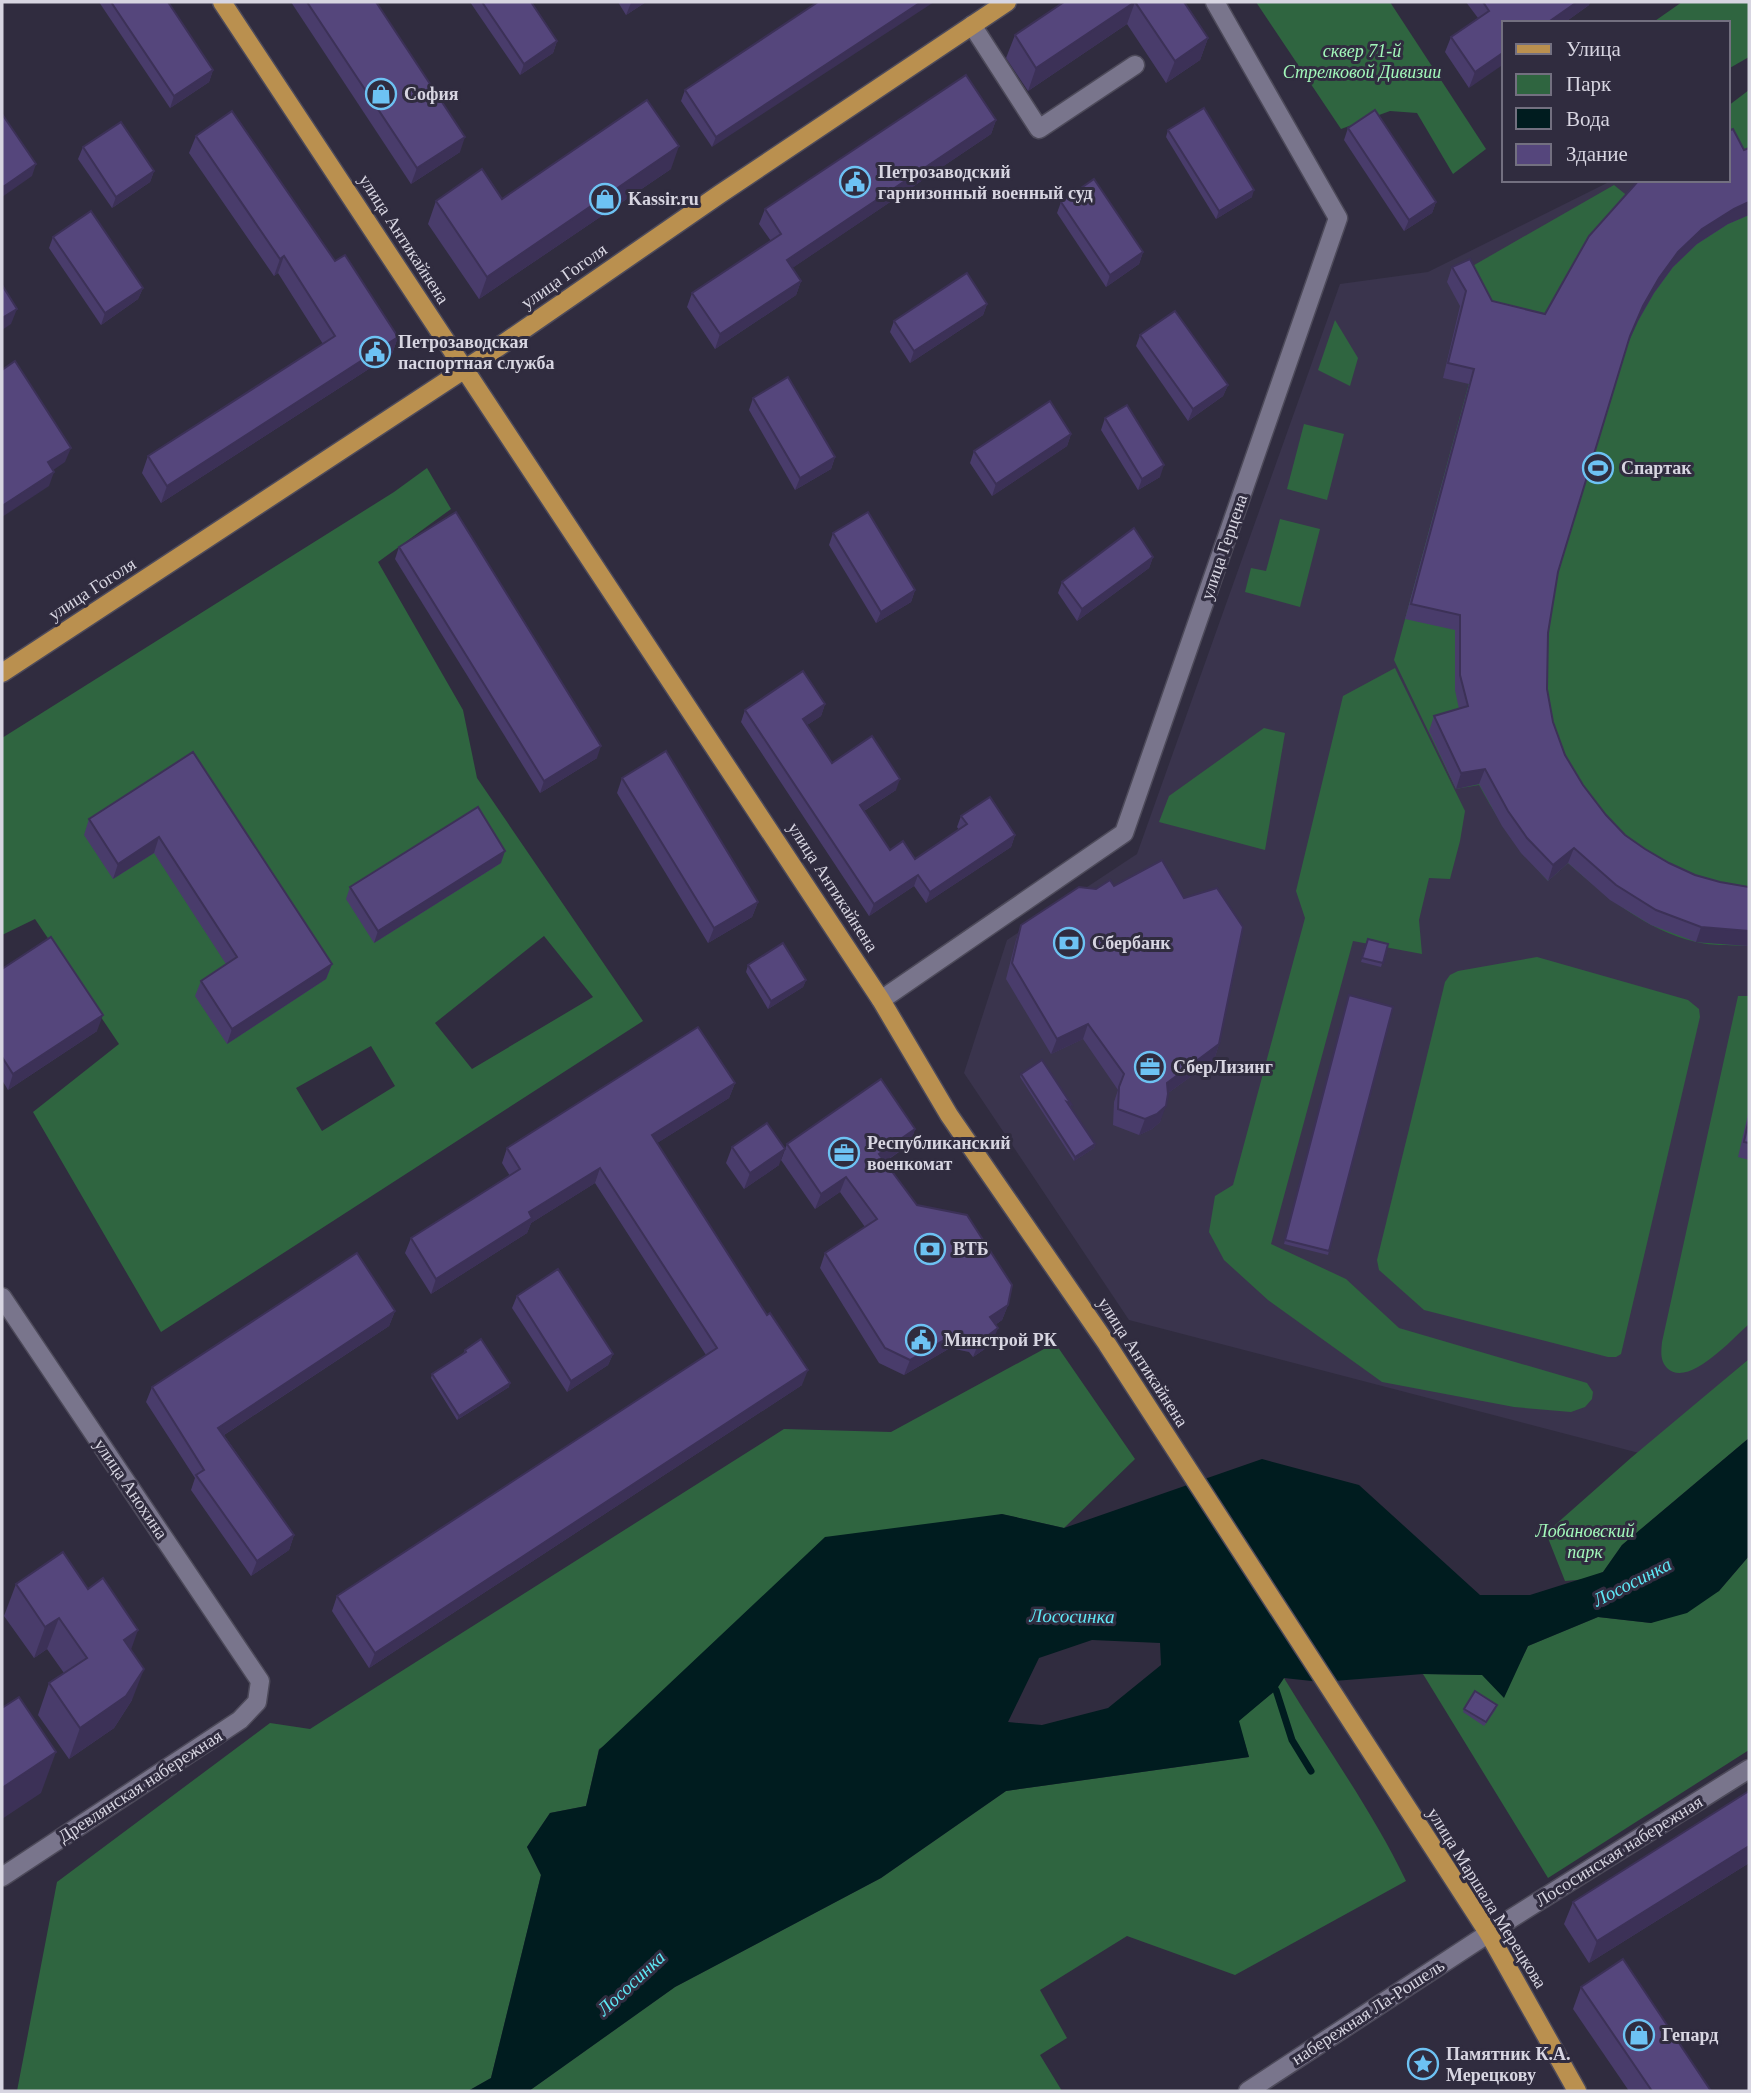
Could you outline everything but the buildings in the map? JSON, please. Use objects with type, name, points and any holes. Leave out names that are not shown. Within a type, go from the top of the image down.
[{"type":"main road","name":"улица Антикайнена","points":[[222,2],[881,1000],[949,1115],[1107,1344],[1401,1800]]},
{"type":"main road","name":"улица Гоголя","points":[[2,673],[465,369],[719,194],[1007,2]]},
{"type":"main road","name":"улица Маршала Мерецкова","points":[[1401,1800],[1489,1934],[1577,2091]]},
{"type":"street","name":"улица Герцена","points":[[881,1000],[1124,833],[1338,218],[1214,2]]},
{"type":"street","points":[[972,25],[1039,129],[1135,65]]},
{"type":"street","name":"улица Анохина","points":[[2,1297],[260,1681]]},
{"type":"street","name":"Древлянская набережная","points":[[2,1877],[240,1720],[257,1702],[260,1681]]},
{"type":"street","name":"Лососинская набережная","points":[[1489,1934],[1749,1769]]},
{"type":"street","name":"набережная Ла-Рошель","points":[[1248,2091],[1489,1934]]},
{"type":"shaded area","points":[[1749,129],[1749,1359],[1639,1453],[1129,1320],[964,1073],[1007,940],[1137,854],[1340,284],[1428,272],[1609,182],[1730,182],[1730,175]]},
{"type":"green space","name":"сквер 71-й Стрелковой Дивизии","points":[[1256,2],[1390,2],[1486,149],[1453,174],[1417,113],[1390,111],[1341,129]]},
{"type":"green space","points":[[1682,2],[1749,2],[1749,57],[1730,68],[1730,21],[1655,21]]},
{"type":"green space","points":[[1749,90],[1749,157],[1730,143],[1730,104]]},
{"type":"green space","name":"Спартак","points":[[1749,161],[1749,946],[1715,945],[1677,937],[1627,910],[1568,863],[1548,881],[1510,835],[1479,785],[1456,789],[1394,660],[1487,316],[1469,268],[1614,185],[1630,198],[1730,182],[1730,178]]},
{"type":"green space","points":[[1335,320],[1358,358],[1350,386],[1318,370]]},
{"type":"green space","points":[[1304,424],[1344,434],[1327,500],[1287,489]]},
{"type":"green space","points":[[427,468],[451,509],[378,562],[463,710],[477,778],[643,1021],[161,1332],[33,1112],[119,1044],[35,919],[2,935],[2,738],[394,492]],"holes":[[[544,936],[593,997],[472,1069],[435,1023]],[[371,1046],[395,1086],[322,1131],[296,1088]]]},
{"type":"green space","points":[[1280,519],[1320,529],[1300,607],[1245,592],[1251,568],[1266,571]]},
{"type":"green space","points":[[1395,668],[1465,811],[1460,841],[1450,879],[1429,878],[1419,920],[1422,954],[1353,941],[1271,1244],[1346,1279],[1399,1328],[1587,1383],[1593,1392],[1592,1399],[1585,1407],[1571,1412],[1514,1407],[1382,1382],[1268,1300],[1224,1260],[1209,1232],[1215,1196],[1233,1185],[1305,918],[1296,891],[1343,696]]},
{"type":"green space","points":[[1264,728],[1285,733],[1265,850],[1159,822],[1169,796]]},
{"type":"green space","points":[[1537,957],[1688,1000],[1699,1009],[1700,1017],[1621,1354],[1616,1357],[1424,1310],[1379,1270],[1377,1260],[1445,982],[1450,975],[1458,971]]},
{"type":"green space","points":[[1738,996],[1749,996],[1749,1324],[1710,1359],[1686,1372],[1676,1373],[1663,1362],[1662,1342]]},
{"type":"green space","points":[[1055,1343],[1135,1459],[1064,1528],[1001,1514],[599,1749],[586,1806],[550,1813],[527,1847],[541,1875],[491,2078],[468,2091],[17,2091],[57,1882],[270,1723],[310,1729],[784,1429],[891,1432]]},
{"type":"green space","name":"Лобановский парк","points":[[1749,1359],[1749,1438],[1622,1545],[1603,1572],[1588,1579],[1565,1581],[1546,1533]]},
{"type":"green space","points":[[1749,1556],[1749,1750],[1548,1878],[1423,1674],[1483,1675],[1521,1660],[1528,1646],[1598,1617],[1651,1623],[1719,1591]]},
{"type":"green space","points":[[1284,1678],[1363,1803],[1406,1881],[1235,1975],[1127,1936],[1040,1990],[1067,2038],[1040,2055],[1062,2091],[529,2091],[675,1987],[881,1878],[1006,1791],[1249,1757],[1238,1721],[1276,1690]]},
{"type":"water","name":"Лососинка","points":[[1749,1438],[1749,1556],[1719,1591],[1687,1613],[1651,1623],[1598,1617],[1528,1646],[1504,1698],[1482,1675],[1423,1674],[1321,1682],[1284,1678],[1276,1690],[1239,1721],[1249,1757],[1006,1791],[881,1878],[675,1987],[529,2091],[468,2091],[491,2078],[541,1875],[527,1847],[550,1813],[586,1806],[599,1750],[825,1537],[1002,1514],[1064,1528],[1262,1459],[1359,1485],[1480,1595],[1530,1595],[1603,1572],[1622,1545]],"holes":[[[1092,1640],[1160,1643],[1161,1665],[1108,1708],[1042,1725],[1008,1722],[1039,1658]]]},
{"type":"waterway","points":[[1276,1690],[1292,1740],[1311,1771]]},
{"type":"place","name":"София","points":[[381,94]]},
{"type":"place","name":"Петрозаводский гарнизонный военный суд","points":[[855,182]]},
{"type":"place","name":"Kassir.ru","points":[[605,199]]},
{"type":"place","name":"Петрозаводская паспортная служба","points":[[375,352]]},
{"type":"place","name":"Спартак","points":[[1598,468]]},
{"type":"place","name":"Сбербанк","points":[[1069,943]]},
{"type":"place","name":"СберЛизинг","points":[[1150,1067]]},
{"type":"place","name":"Республиканский военкомат","points":[[844,1153]]},
{"type":"place","name":"ВТБ","points":[[930,1249]]},
{"type":"place","name":"Минстрой РК","points":[[921,1340]]},
{"type":"place","name":"Гепард","points":[[1639,2035]]},
{"type":"place","name":"Памятник К.А. Мерецкову","points":[[1423,2064]]}]
